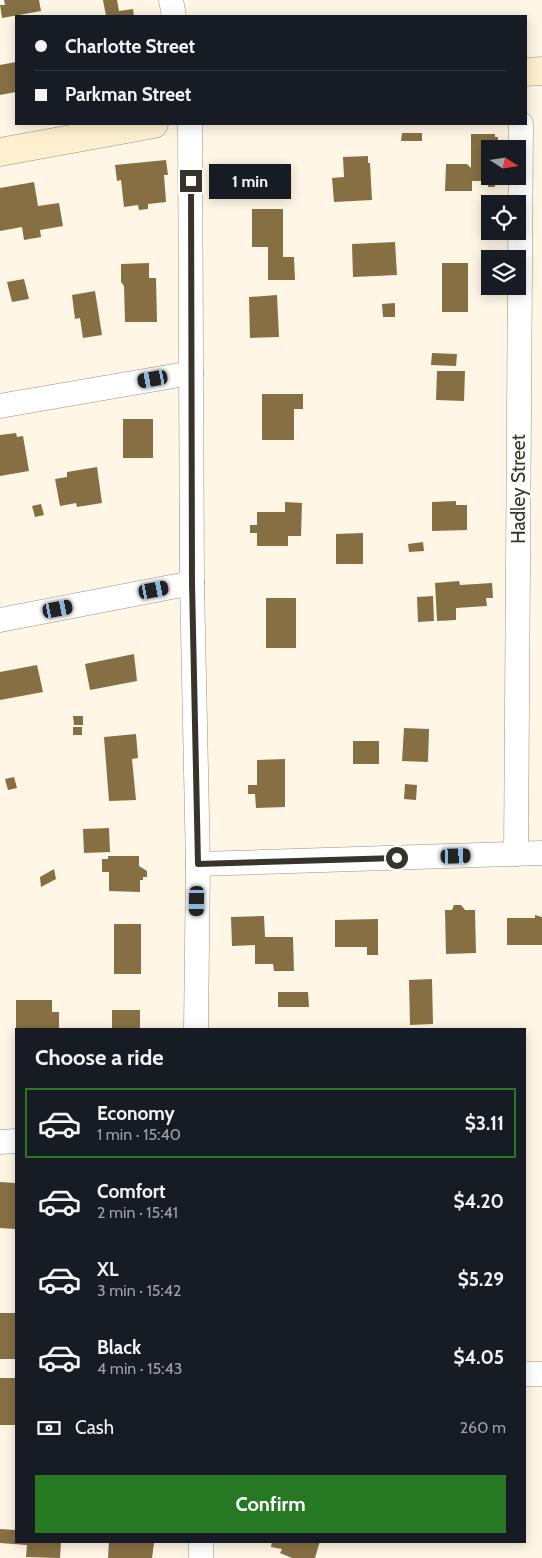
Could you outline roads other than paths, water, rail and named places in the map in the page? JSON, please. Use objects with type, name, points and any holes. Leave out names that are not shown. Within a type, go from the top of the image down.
[{"type":"main road","points":[[527,72],[542,71]]},
{"type":"main road","points":[[0,152],[148,125]]},
{"type":"street","points":[[171,0],[174,15]]},
{"type":"street","points":[[190,125],[192,583],[198,864],[196,1028]]},
{"type":"street","name":"Hadley Street","points":[[516,854],[521,125]]},
{"type":"street","points":[[0,406],[191,373]]},
{"type":"street","points":[[0,620],[192,583]]},
{"type":"street","points":[[198,864],[542,854]]},
{"type":"street","points":[[0,1142],[15,1140]]},
{"type":"street","points":[[526,1374],[542,1374]]},
{"type":"street","points":[[201,1543],[201,1558]]}]
